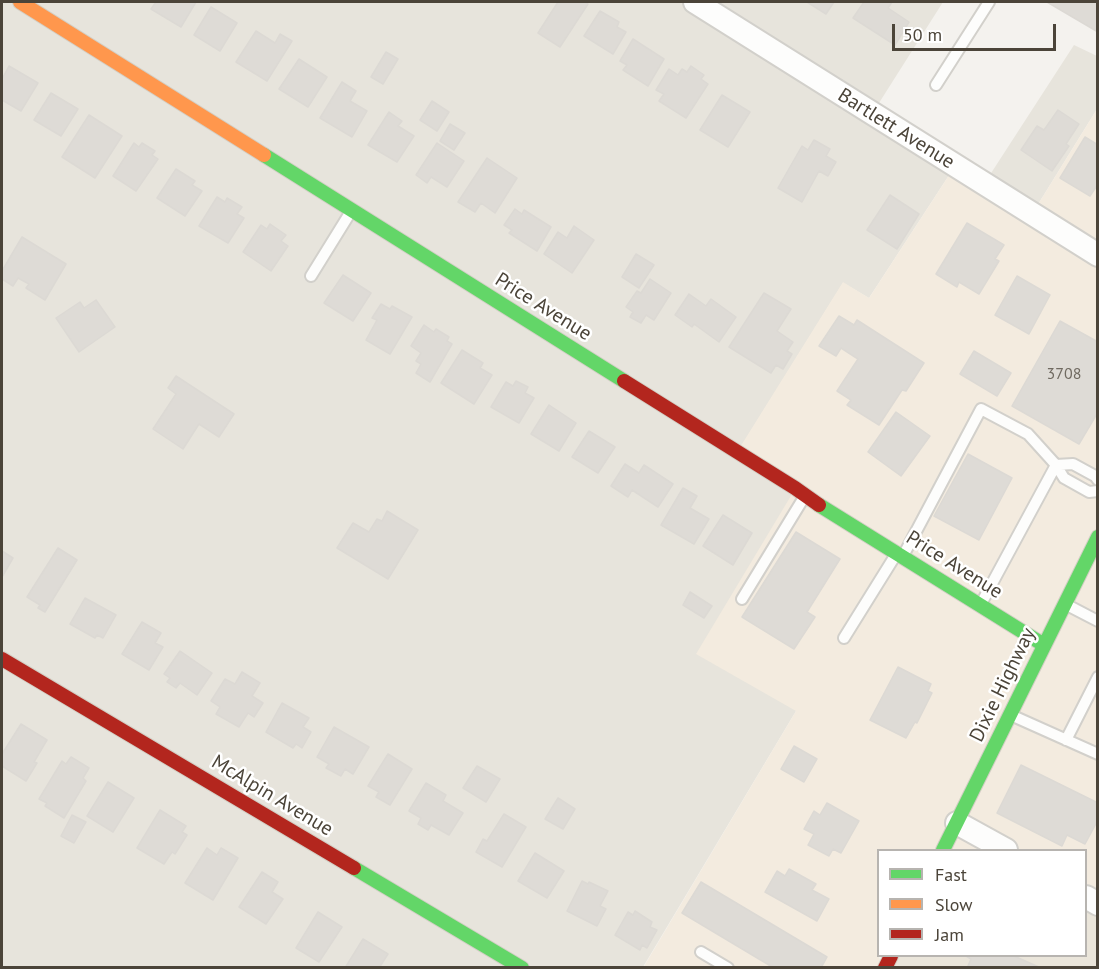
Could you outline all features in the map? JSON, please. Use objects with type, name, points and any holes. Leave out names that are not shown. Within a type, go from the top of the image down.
[{"type":"street","name":"Price Avenue","points":[[20,2],[1044,645]]},
{"type":"street","name":"Bartlett Avenue","points":[[695,2],[1098,255]]},
{"type":"street","name":"Dixie Highway","points":[[944,849],[1098,537]]},
{"type":"street","name":"McAlpin Avenue","points":[[2,659],[522,968]]},
{"type":"street","points":[[957,823],[1004,849]]},
{"type":"lane","points":[[936,85],[989,2]]},
{"type":"lane","points":[[310,276],[352,210]]},
{"type":"lane","points":[[844,638],[900,555],[981,409],[1028,434],[1056,465],[1064,478],[1089,492],[1098,491]]},
{"type":"lane","points":[[1056,465],[1073,464],[1098,480]]},
{"type":"lane","points":[[981,605],[1056,465]]},
{"type":"lane","points":[[742,599],[804,496]]},
{"type":"lane","points":[[1065,604],[1098,621]]},
{"type":"lane","points":[[1066,740],[1098,677]]},
{"type":"lane","points":[[1010,714],[1098,754]]},
{"type":"lane","points":[[700,952],[728,968]]},
{"type":"shaded area","points":[[2,2],[943,2],[872,114],[955,166],[869,298],[843,283],[738,452],[795,488],[796,711],[643,967],[2,968]]},
{"type":"shaded area","points":[[1074,45],[1097,56],[1097,109],[1032,214],[984,184]]},
{"type":"shaded area","points":[[1097,109],[1097,904],[1087,898],[1087,849],[877,849],[877,957],[885,967],[643,968],[796,711],[696,654],[795,489],[737,452],[843,282],[869,298],[955,166],[1032,214]]},
{"type":"shaded area","points":[[1087,898],[1097,904],[1097,967],[884,968],[890,957],[1087,957]]},
{"type":"building","points":[[156,2],[196,2],[181,27],[151,9]]},
{"type":"building","points":[[558,2],[588,4],[560,47],[538,33]]},
{"type":"building","points":[[807,2],[834,2],[826,14]]},
{"type":"building","points":[[864,2],[892,2],[888,8],[909,22],[895,45],[853,18]]},
{"type":"building","points":[[1047,2],[1098,2],[1098,32]]},
{"type":"building","points":[[211,7],[237,23],[220,51],[194,35]]},
{"type":"building","points":[[600,11],[619,22],[617,27],[626,32],[613,54],[584,36]]},
{"type":"building","points":[[256,31],[275,43],[280,34],[292,41],[267,81],[236,62]]},
{"type":"building","points":[[633,39],[664,59],[648,86],[623,70],[627,65],[620,61]]},
{"type":"building","points":[[386,52],[398,59],[383,84],[371,77]]},
{"type":"building","points":[[299,59],[327,77],[308,107],[279,89]]},
{"type":"building","points":[[9,66],[38,83],[21,111],[2,100],[2,79]]},
{"type":"building","points":[[691,66],[704,75],[701,79],[708,84],[686,118],[659,101],[664,94],[656,90],[669,69],[678,75],[682,69],[687,72]]},
{"type":"building","points":[[342,82],[356,91],[350,101],[367,111],[352,137],[320,118]]},
{"type":"building","points":[[51,93],[78,109],[61,136],[34,120]]},
{"type":"building","points":[[722,95],[750,112],[728,147],[700,130]]},
{"type":"building","points":[[432,101],[449,112],[437,131],[420,120]]},
{"type":"building","points":[[1058,110],[1079,124],[1066,144],[1069,146],[1052,171],[1021,150],[1037,126],[1044,130]]},
{"type":"building","points":[[389,112],[402,121],[398,126],[414,136],[397,162],[368,145]]},
{"type":"building","points":[[89,115],[122,136],[95,178],[62,157]]},
{"type":"building","points":[[450,124],[465,133],[454,150],[440,141]]},
{"type":"building","points":[[1085,137],[1098,145],[1098,184],[1090,196],[1060,178]]},
{"type":"building","points":[[814,140],[830,149],[826,156],[836,162],[828,176],[819,171],[802,202],[778,188],[802,146],[808,150]]},
{"type":"building","points":[[134,143],[139,147],[142,143],[155,151],[152,155],[158,159],[136,191],[113,176]]},
{"type":"building","points":[[437,143],[464,161],[447,187],[431,177],[427,183],[416,175]]},
{"type":"building","points":[[487,158],[517,178],[495,213],[481,203],[475,212],[458,202]]},
{"type":"building","points":[[176,169],[195,181],[192,185],[202,191],[185,216],[157,198]]},
{"type":"building","points":[[890,195],[919,214],[897,249],[867,230]]},
{"type":"building","points":[[217,197],[225,202],[227,198],[242,207],[237,214],[244,218],[228,243],[199,226]]},
{"type":"building","points":[[515,209],[522,214],[524,210],[551,227],[537,251],[509,233],[512,230],[504,225]]},
{"type":"building","points":[[967,223],[1004,245],[995,259],[999,261],[979,294],[959,282],[957,287],[936,274]]},
{"type":"building","points":[[270,224],[286,235],[281,241],[288,246],[271,271],[243,252],[261,225],[267,229]]},
{"type":"building","points":[[574,226],[594,240],[572,273],[544,254],[558,232],[567,238]]},
{"type":"building","points":[[22,237],[66,264],[45,300],[26,288],[29,284],[18,278],[13,286],[2,279],[2,271]]},
{"type":"building","points":[[636,254],[654,265],[639,288],[622,277]]},
{"type":"building","points":[[343,275],[371,293],[353,321],[324,303]]},
{"type":"building","points":[[1017,276],[1050,295],[1029,334],[995,315]]},
{"type":"building","points":[[650,279],[671,293],[654,320],[646,315],[641,323],[630,317],[633,312],[626,307],[637,291],[641,293]]},
{"type":"building","points":[[764,293],[791,309],[777,331],[793,342],[787,351],[792,354],[783,369],[776,365],[771,373],[729,347]]},
{"type":"building","points":[[689,294],[706,306],[711,299],[736,317],[719,342],[694,324],[692,327],[675,315]]},
{"type":"building","points":[[96,300],[115,327],[79,352],[56,318],[80,302],[84,308]]},
{"type":"building","points":[[381,304],[390,309],[392,306],[412,317],[390,354],[366,340],[377,320],[372,318]]},
{"type":"building","points":[[839,316],[854,325],[857,320],[924,363],[906,391],[902,390],[879,425],[847,405],[851,400],[837,391],[858,359],[841,348],[836,356],[819,346]]},
{"type":"building","points":[[1060,321],[1098,342],[1098,412],[1079,444],[1012,406]]},
{"type":"building","points":[[424,325],[434,332],[436,329],[449,337],[447,341],[452,344],[430,382],[416,373],[421,364],[416,361],[421,353],[411,346]]},
{"type":"building","points":[[462,350],[483,363],[480,368],[492,375],[474,404],[441,383]]},
{"type":"building","points":[[974,351],[1011,373],[997,396],[960,374]]},
{"type":"building","points":[[176,376],[234,414],[219,437],[199,424],[183,449],[153,429],[176,394],[168,388]]},
{"type":"building","points":[[516,381],[528,387],[525,393],[534,398],[519,423],[491,407],[506,382],[513,386]]},
{"type":"building","points":[[549,405],[576,423],[559,451],[531,434]]},
{"type":"building","points":[[896,412],[930,436],[901,476],[868,452]]},
{"type":"building","points":[[589,431],[615,447],[598,473],[572,457]]},
{"type":"building","points":[[968,454],[1012,478],[979,540],[934,516]]},
{"type":"building","points":[[625,464],[639,473],[644,465],[673,484],[658,507],[632,490],[628,497],[611,486]]},
{"type":"building","points":[[683,488],[697,496],[690,508],[709,519],[694,544],[661,525]]},
{"type":"building","points":[[387,511],[418,530],[388,579],[337,548],[353,523],[369,532],[377,519],[382,521]]},
{"type":"building","points":[[723,515],[752,533],[733,565],[703,546]]},
{"type":"building","points":[[796,532],[840,559],[807,612],[815,617],[794,649],[742,617]]},
{"type":"building","points":[[58,548],[77,560],[45,612],[38,608],[40,605],[27,597]]},
{"type":"building","points":[[2,551],[13,558],[2,577]]},
{"type":"building","points":[[690,592],[712,606],[704,618],[683,605]]},
{"type":"building","points":[[85,598],[116,615],[103,638],[97,635],[95,638],[70,624]]},
{"type":"building","points":[[142,622],[161,633],[155,643],[163,647],[149,670],[122,654]]},
{"type":"building","points":[[180,651],[212,673],[197,695],[180,683],[176,688],[167,682],[170,678],[164,674]]},
{"type":"building","points":[[898,667],[931,684],[928,691],[932,693],[917,723],[915,722],[906,738],[870,720]]},
{"type":"building","points":[[242,672],[260,683],[252,696],[263,703],[254,717],[248,713],[239,727],[216,714],[220,707],[211,701],[225,679],[235,684]]},
{"type":"building","points":[[282,703],[309,718],[303,727],[311,732],[302,748],[296,744],[293,748],[266,732]]},
{"type":"building","points":[[21,724],[47,740],[26,781],[2,766],[2,754]]},
{"type":"building","points":[[334,727],[369,747],[353,774],[345,769],[341,776],[326,768],[329,764],[317,757]]},
{"type":"building","points":[[794,746],[817,759],[804,782],[781,769]]},
{"type":"building","points":[[388,754],[412,769],[390,805],[376,797],[379,792],[368,786]]},
{"type":"building","points":[[71,757],[89,768],[83,778],[86,781],[64,818],[45,806],[47,803],[39,799],[62,761],[66,764]]},
{"type":"building","points":[[1021,765],[1098,803],[1098,820],[1085,844],[1067,835],[1062,846],[997,813]]},
{"type":"building","points":[[477,766],[500,779],[486,802],[463,788]]},
{"type":"building","points":[[108,782],[134,798],[113,832],[87,816]]},
{"type":"building","points":[[426,783],[446,795],[443,801],[463,813],[449,835],[431,825],[428,830],[418,824],[421,818],[409,811]]},
{"type":"building","points":[[558,798],[575,809],[563,829],[545,819]]},
{"type":"building","points":[[827,803],[859,821],[841,853],[833,849],[829,856],[808,845],[814,834],[804,829],[814,811],[820,815]]},
{"type":"building","points":[[160,810],[186,826],[182,832],[187,835],[175,854],[172,852],[164,864],[137,848]]},
{"type":"building","points":[[504,814],[526,827],[502,867],[476,852],[483,839],[487,841]]},
{"type":"building","points":[[72,815],[86,822],[74,843],[61,836]]},
{"type":"building","points":[[207,848],[217,855],[221,848],[238,858],[213,900],[185,883]]},
{"type":"building","points":[[535,853],[564,871],[547,898],[518,881]]},
{"type":"building","points":[[789,869],[816,884],[812,890],[829,899],[817,921],[765,892],[777,871],[785,876]]},
{"type":"building","points":[[262,872],[278,882],[272,892],[283,899],[266,924],[239,907]]},
{"type":"building","points":[[582,881],[608,891],[600,906],[606,909],[597,926],[567,911]]},
{"type":"building","points":[[701,882],[827,957],[821,968],[774,968],[682,913]]},
{"type":"building","points":[[635,911],[652,922],[650,927],[657,930],[647,948],[642,945],[640,950],[615,935],[628,912],[633,915]]},
{"type":"building","points":[[318,912],[342,927],[319,962],[296,948]]},
{"type":"building","points":[[363,939],[388,954],[379,968],[345,968]]},
{"type":"building","points":[[968,957],[1016,957],[1041,968],[967,968],[971,959]]},
{"type":"traffic: fast","points":[[264,155],[624,381]]},
{"type":"traffic: fast","points":[[819,505],[1044,645]]},
{"type":"traffic: fast","points":[[943,849],[1098,537]]},
{"type":"traffic: fast","points":[[354,868],[522,968]]},
{"type":"traffic: slow","points":[[20,2],[264,155]]},
{"type":"traffic: jam","points":[[624,381],[819,505]]},
{"type":"traffic: jam","points":[[2,659],[354,868]]},
{"type":"traffic: jam","points":[[885,968],[890,957]]}]
